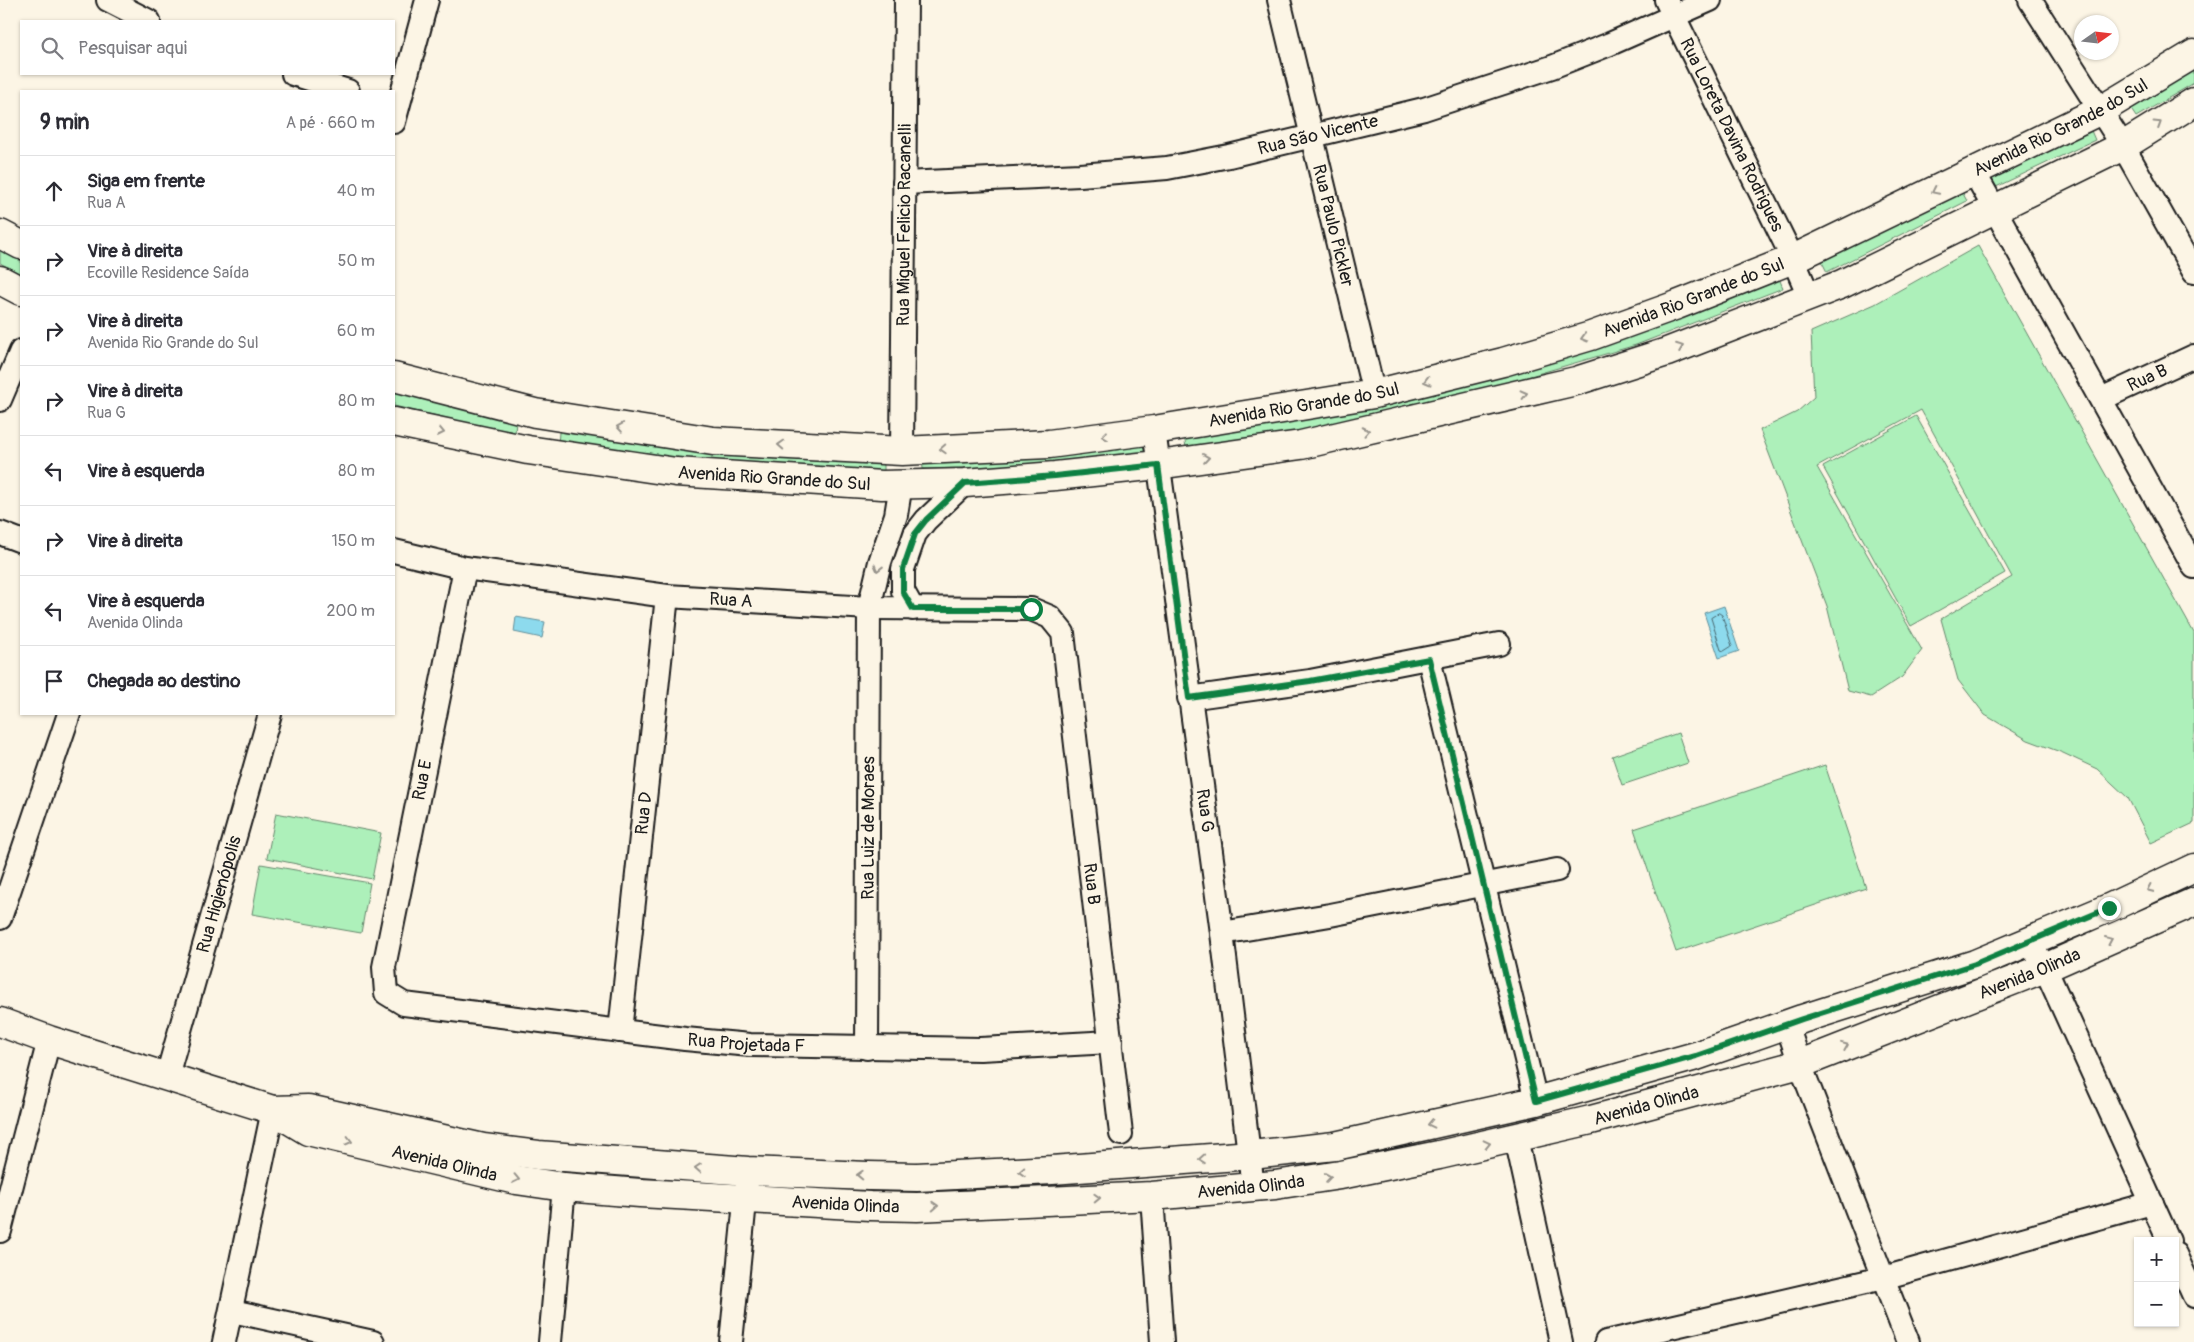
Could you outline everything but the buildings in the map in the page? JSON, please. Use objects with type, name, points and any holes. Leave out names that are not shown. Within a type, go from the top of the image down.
[{"type":"street","points":[[108,0],[147,20]]},
{"type":"street","points":[[395,112],[427,0]]},
{"type":"street","name":"Rua Miguel Felicio Racanelli","points":[[902,451],[906,0]]},
{"type":"street","name":"Rua Paulo Pickler","points":[[1279,0],[1374,394]]},
{"type":"street","name":"Rua São Vicente","points":[[904,182],[1080,175],[1167,168],[1313,136],[1424,108],[1517,78],[1610,44],[1669,8],[1710,0]]},
{"type":"street","points":[[2030,0],[2123,146],[2194,272]]},
{"type":"street","name":"Rua Loreta Davina Rodrigues","points":[[1669,8],[1810,296]]},
{"type":"street","name":"Avenida Rio Grande do Sul","points":[[395,378],[535,413],[714,442],[902,451],[1049,444],[1154,430],[1374,394],[1503,362],[1591,336],[1678,305],[1793,259],[2101,110],[2194,54]]},
{"type":"street","points":[[295,75],[345,90]]},
{"type":"street","name":"Avenida Rio Grande do Sul","points":[[395,422],[528,450],[676,472],[901,484],[965,483],[1055,476],[1158,465],[1301,445],[1576,381],[1667,352],[1842,284],[2123,146],[2194,102]]},
{"type":"street","points":[[1974,172],[2194,567]]},
{"type":"street","points":[[0,234],[20,244]]},
{"type":"street","points":[[0,280],[20,290]]},
{"type":"street","points":[[0,400],[20,353]]},
{"type":"street","name":"Rua B","points":[[2101,399],[2194,356]]},
{"type":"street","points":[[528,450],[535,413]]},
{"type":"street","points":[[1154,430],[1158,465]]},
{"type":"street","points":[[901,484],[902,451]]},
{"type":"street","name":"Rua G","points":[[1158,465],[1222,933],[1254,1187]]},
{"type":"street","points":[[913,609],[903,592],[903,569],[915,534],[926,520],[965,483]]},
{"type":"street","name":"Rua Luiz de Moraes","points":[[867,1048],[869,608],[880,562],[896,515],[901,484]]},
{"type":"street","points":[[896,515],[908,519],[926,520]]},
{"type":"street","points":[[0,533],[20,541]]},
{"type":"street","name":"Rua A","points":[[395,551],[465,568],[667,596],[869,608],[1031,609],[1050,617],[1063,633]]},
{"type":"street","name":"Rua E","points":[[386,993],[384,967],[465,568]]},
{"type":"street","name":"Rua D","points":[[620,1031],[667,596]]},
{"type":"street","name":"Rua B","points":[[1063,633],[1112,1042],[1121,1134]]},
{"type":"street","points":[[1189,698],[1310,681],[1499,644]]},
{"type":"street","points":[[1429,659],[1536,1101]]},
{"type":"street","points":[[0,918],[70,715]]},
{"type":"street","name":"Rua Higienópolis","points":[[168,1076],[270,715]]},
{"type":"street","name":"Avenida Olinda","points":[[273,1110],[308,1109],[483,1148],[568,1158],[748,1171],[917,1177],[1052,1170],[1250,1155],[1335,1146],[1536,1101],[1696,1056],[1786,1024],[1975,964],[2109,908],[2194,868]]},
{"type":"street","points":[[1222,933],[1557,870]]},
{"type":"street","name":"Avenida Olinda","points":[[0,1022],[49,1040],[273,1110],[308,1131],[516,1180],[564,1187],[746,1200],[917,1207],[1152,1196],[1254,1187],[1340,1175],[1516,1138],[1591,1120],[1800,1064],[2045,968],[2194,902]]},
{"type":"street","points":[[2030,941],[2045,968],[2167,1237]]},
{"type":"street","name":"Rua Projetada F","points":[[386,993],[404,1004],[740,1044],[980,1049],[1112,1042]]},
{"type":"street","points":[[1786,1024],[1908,1342]]},
{"type":"street","points":[[0,1231],[49,1040]]},
{"type":"street","points":[[1645,1069],[1656,1102]]},
{"type":"street","points":[[224,1342],[273,1110]]},
{"type":"street","points":[[1516,1138],[1561,1342]]},
{"type":"street","points":[[550,1342],[568,1158]]},
{"type":"street","points":[[1052,1170],[1055,1200]]},
{"type":"street","points":[[731,1342],[748,1171]]},
{"type":"street","points":[[1152,1196],[1162,1342]]},
{"type":"street","points":[[1606,1342],[1883,1278],[2152,1203]]},
{"type":"street","points":[[2179,1263],[2194,1296]]},
{"type":"street","points":[[232,1311],[373,1342]]},
{"type":"green space","points":[[2194,70],[2194,83],[2136,117],[2130,108]]},
{"type":"green space","points":[[2089,126],[2095,140],[1996,187],[1989,174]]},
{"type":"green space","points":[[1960,188],[1967,201],[1827,272],[1820,258]]},
{"type":"green space","points":[[1978,246],[2194,633],[2194,823],[2151,843],[2128,798],[2097,769],[2063,753],[2028,740],[1985,715],[1958,680],[1941,619],[2012,577],[1921,410],[1817,467],[1922,650],[1902,677],[1871,697],[1848,691],[1827,606],[1760,430],[1797,412],[1814,397],[1811,332],[1875,304]]},
{"type":"green space","points":[[0,249],[20,259],[20,273],[0,263]]},
{"type":"green space","points":[[1778,276],[1783,288],[1636,345],[1459,397],[1329,427],[1186,448],[1184,434]]},
{"type":"green space","points":[[395,390],[516,420],[515,434],[395,406]]},
{"type":"green space","points":[[1916,416],[2005,573],[1911,626],[1823,467]]},
{"type":"green space","points":[[559,432],[682,449],[884,460],[884,473],[786,470],[558,445]]},
{"type":"green space","points":[[1144,443],[1146,456],[1025,466],[923,469],[922,457]]},
{"type":"green space","points":[[1678,733],[1688,763],[1622,785],[1612,756]]},
{"type":"green space","points":[[1825,765],[1866,888],[1676,952],[1634,829]]},
{"type":"green space","points":[[276,813],[381,833],[372,879],[267,858]]},
{"type":"green space","points":[[261,864],[370,883],[361,933],[252,914]]},
{"type":"water","points":[[1724,606],[1739,651],[1719,658],[1704,613]]},
{"type":"water","points":[[516,617],[545,622],[542,638],[514,632]]},
{"type":"route","points":[[1031,609],[913,609],[903,592],[903,569],[915,534],[926,520],[965,483],[1158,465],[1189,698],[1310,681],[1429,659],[1536,1101],[1696,1056],[1802,1019],[1975,964],[2109,908]]}]
